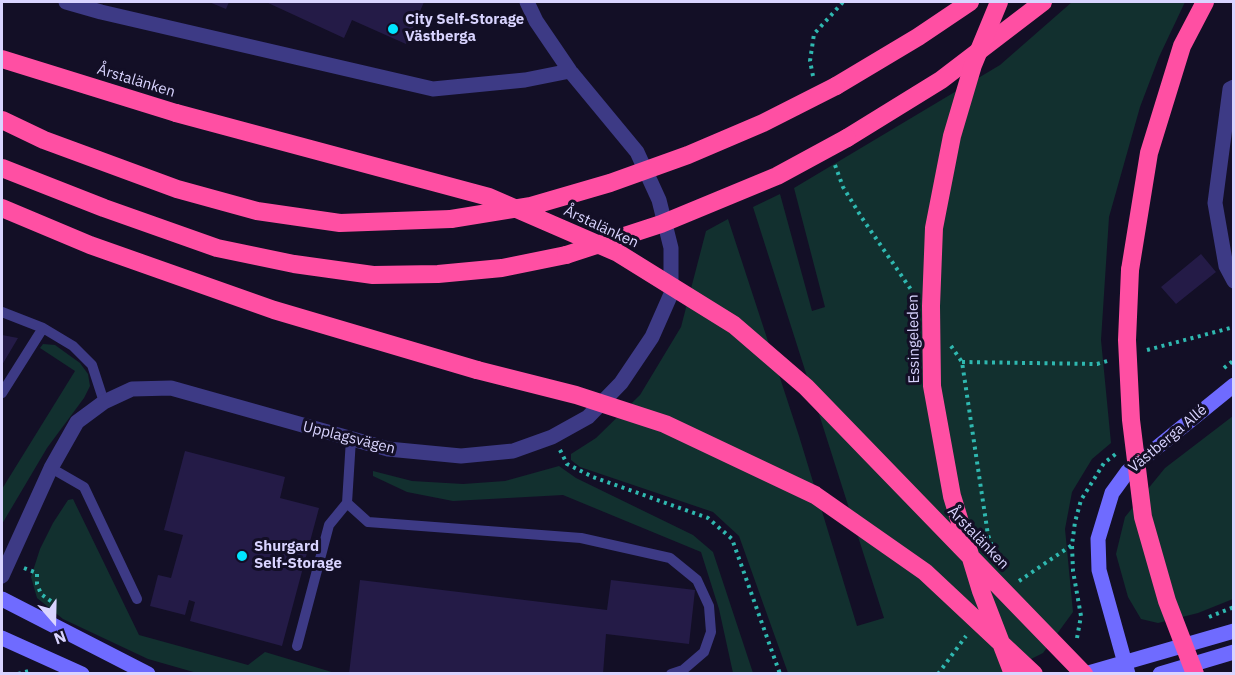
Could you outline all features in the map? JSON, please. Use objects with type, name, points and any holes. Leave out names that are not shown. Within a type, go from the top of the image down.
[{"type":"highway","points":[[2,120],[44,140],[177,189],[257,211],[340,223],[451,219],[531,206],[610,183],[688,156],[763,123],[836,86],[970,2]]},
{"type":"highway","name":"Essingeleden","points":[[999,2],[974,65],[952,136],[934,228],[931,306],[932,386],[952,496],[981,591],[1013,674]]},
{"type":"highway","points":[[2,168],[104,208],[217,248],[294,264],[373,275],[438,274],[502,268],[566,255],[671,220],[777,176],[847,138],[941,80],[1043,2]]},
{"type":"highway","points":[[1195,674],[1167,601],[1143,517],[1131,420],[1127,340],[1130,270],[1149,153],[1182,46],[1204,2]]},
{"type":"highway","name":"Årstalänken","points":[[2,59],[176,113],[489,197],[618,253],[734,325],[806,387],[1084,674]]},
{"type":"highway","points":[[2,208],[90,245],[274,310],[477,370],[576,395],[664,424],[814,495],[926,572],[1034,674]]},
{"type":"street","points":[[66,2],[100,12],[433,89],[525,80],[570,71]]},
{"type":"street","name":"Upplagsvägen","points":[[2,576],[51,468],[77,422],[104,402],[132,389],[171,388],[388,449],[461,456],[513,452],[552,437],[588,417],[621,383],[652,337],[671,294],[671,248],[654,190],[637,152],[570,71],[536,21],[527,2]]},
{"type":"street","points":[[1233,87],[1230,89],[1215,203],[1233,281]]},
{"type":"street","name":"Västberga Allé","points":[[1126,668],[1099,570],[1098,539],[1112,493],[1128,471],[1233,386]]},
{"type":"street","points":[[2,599],[148,674]]},
{"type":"street","points":[[1084,674],[1126,668],[1233,631]]},
{"type":"street","points":[[2,638],[82,674]]},
{"type":"street","points":[[1160,674],[1233,652]]},
{"type":"lane","points":[[2,312],[43,328],[74,346],[92,365],[104,402]]},
{"type":"lane","points":[[2,393],[43,328]]},
{"type":"lane","points":[[297,646],[329,525],[347,502],[351,439]]},
{"type":"lane","points":[[51,468],[84,487],[137,599]]},
{"type":"lane","points":[[347,502],[368,522],[581,538],[670,558],[697,580],[709,606],[711,632],[704,652],[683,670],[671,674]]},
{"type":"path","points":[[1143,351],[1233,327]]},
{"type":"path","points":[[962,362],[1097,364],[1120,357]]},
{"type":"path","points":[[552,437],[567,464],[593,477],[708,518],[732,539],[780,674]]},
{"type":"path","points":[[1072,545],[1081,616],[1075,648]]},
{"type":"green space","points":[[1072,2],[1185,2],[1159,57],[1140,107],[1109,217],[1101,340],[1111,443],[1092,459],[1072,492],[1065,529],[1073,612],[1043,653],[1003,673],[788,673],[739,536],[713,512],[580,467],[571,460],[571,454],[596,438],[640,395],[681,327],[706,231],[728,219],[799,436],[857,626],[884,618],[753,207],[780,194],[812,311],[825,307],[794,188],[1000,65]]},
{"type":"green space","points":[[43,344],[55,345],[80,363],[88,374],[90,386],[84,398],[47,448],[2,524],[2,489],[75,371],[40,348]]},
{"type":"green space","points":[[1233,416],[1233,599],[1198,613],[1158,623],[1141,619],[1128,597],[1116,554],[1125,517],[1165,468]]},
{"type":"green space","points":[[559,466],[576,478],[693,535],[713,552],[753,673],[733,673],[719,609],[701,552],[563,495],[453,501],[407,492],[373,476],[373,471],[412,481],[463,484],[505,481]]},
{"type":"green space","points":[[73,499],[139,635],[248,665],[265,652],[335,673],[197,673],[148,659],[63,619],[37,598],[31,577],[40,549],[53,523],[68,500]]},
{"type":"building","points":[[209,2],[229,2],[226,9]]},
{"type":"building","name":"City Self-Storage Västberga","points":[[266,2],[424,2],[406,44],[352,20],[344,38]]},
{"type":"building","points":[[1201,254],[1216,272],[1176,304],[1161,287]]},
{"type":"building","points":[[2,335],[18,338],[2,365]]},
{"type":"building","name":"Shurgard Self-Storage","points":[[185,451],[285,477],[280,498],[319,508],[282,646],[190,621],[195,602],[189,600],[185,615],[150,606],[158,575],[171,578],[183,535],[164,530]]},
{"type":"building","points":[[360,580],[607,610],[611,580],[695,590],[689,644],[606,634],[603,674],[349,674]]},
{"type":"place","name":"City Self-Storage Västberga","points":[[393,29]]},
{"type":"place","name":"Shurgard Self-Storage","points":[[242,556]]}]
